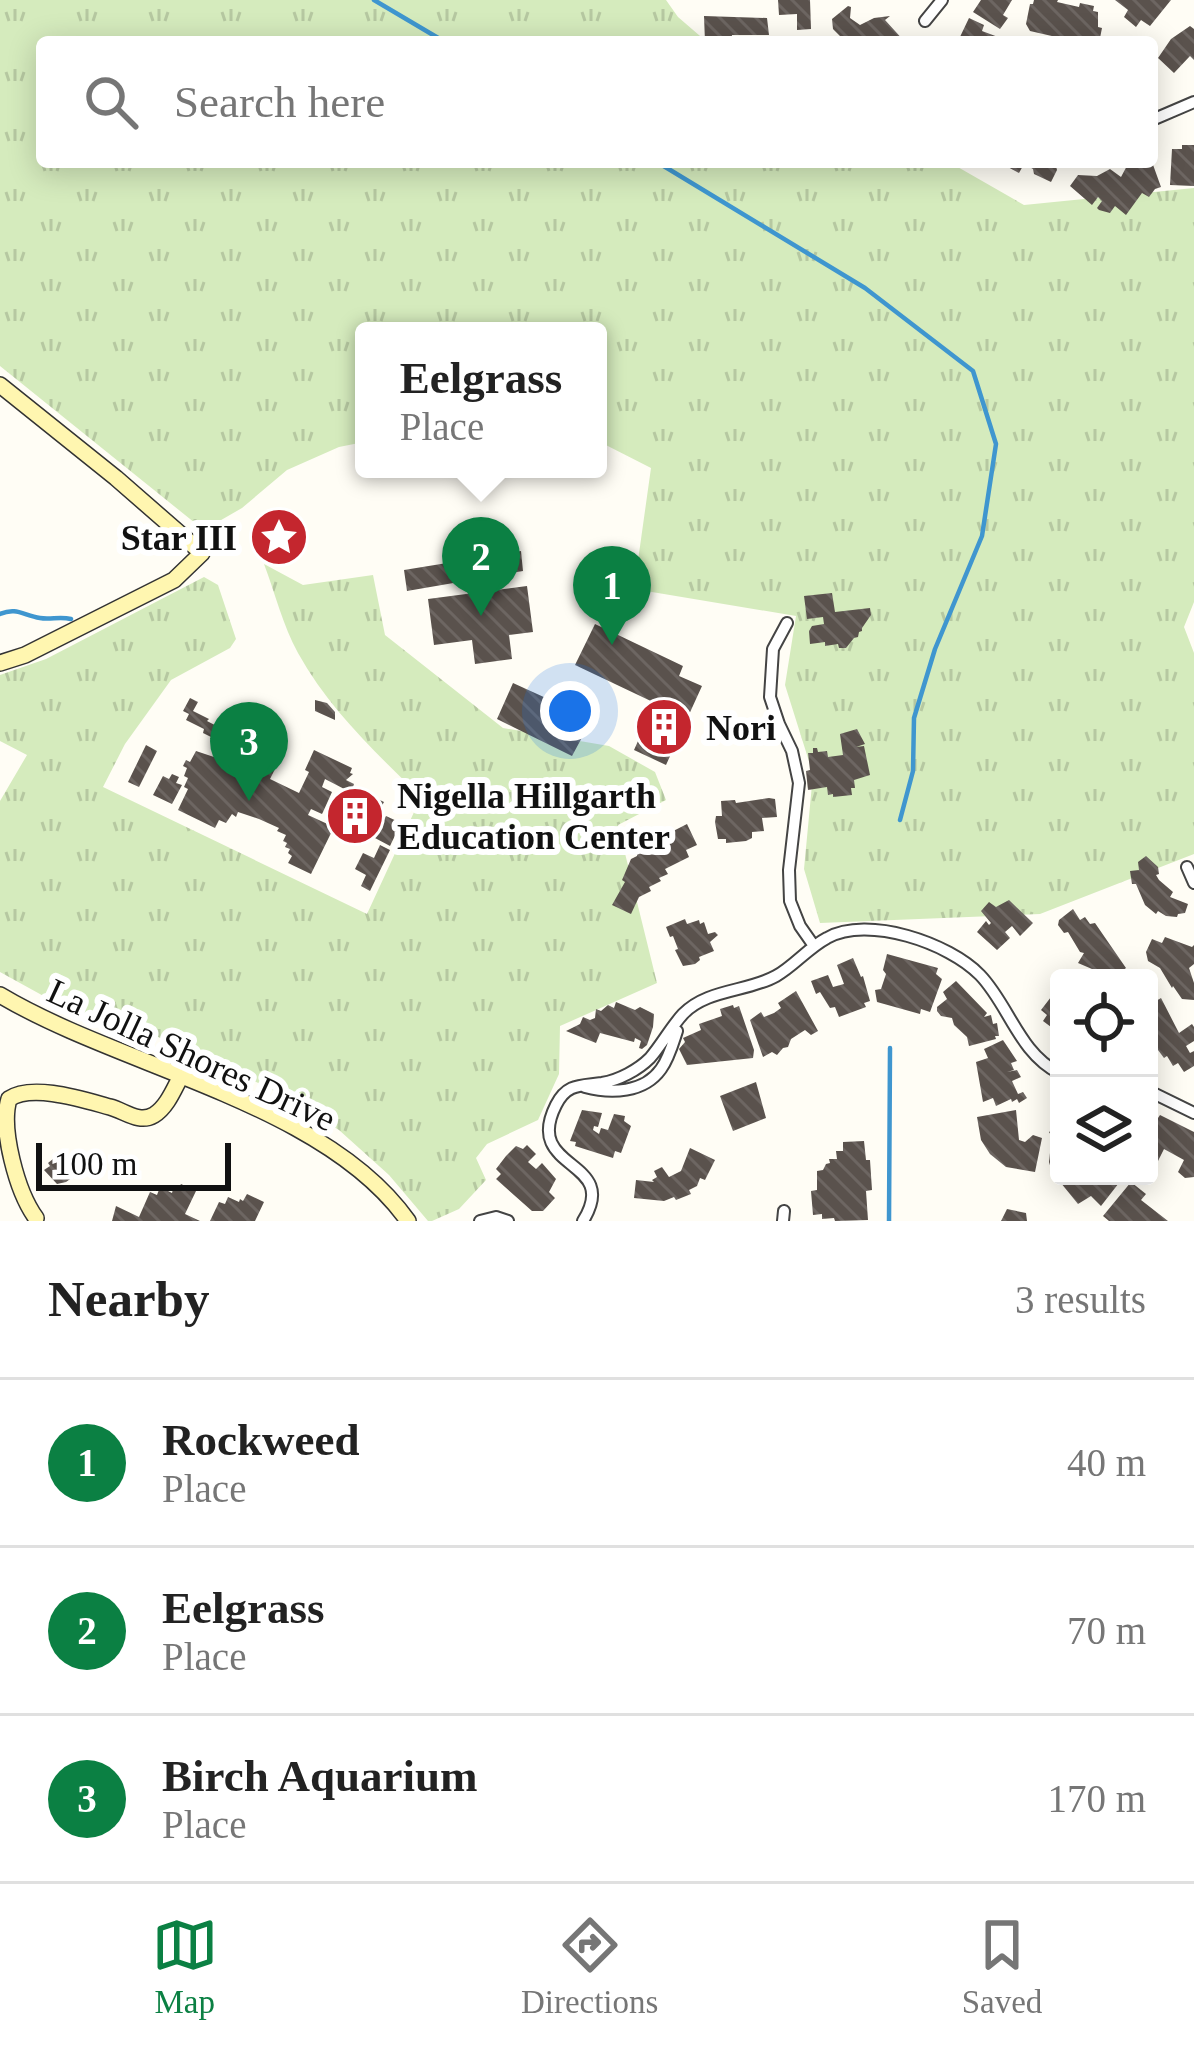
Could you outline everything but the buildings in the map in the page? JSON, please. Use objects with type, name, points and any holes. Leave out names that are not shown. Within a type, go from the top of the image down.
[{"type":"street","points":[[925,21],[942,0]]},
{"type":"street","points":[[1158,117],[1194,102]]},
{"type":"street","points":[[0,385],[202,553],[174,580],[0,663]]},
{"type":"street","points":[[787,622],[773,649],[770,697],[793,751],[799,784],[790,901],[814,946]]},
{"type":"street","points":[[1187,867],[1194,883]]},
{"type":"street","points":[[584,1221],[594,1189],[550,1139],[553,1112],[567,1089],[576,1085],[607,1093],[644,1084],[661,1070],[684,1013],[727,991],[776,976],[814,946],[845,931],[866,929],[922,940],[955,957],[983,977],[1027,1046],[1050,1068]]},
{"type":"street","name":"La Jolla Shores Drive","points":[[0,995],[85,1039],[181,1076],[302,1132],[376,1185],[408,1221]]},
{"type":"street","points":[[36,1218],[22,1195],[5,1123],[5,1096],[44,1093],[147,1118],[157,1114],[181,1076]]},
{"type":"street","points":[[1158,1096],[1194,1114]]},
{"type":"street","points":[[480,1221],[496,1217],[508,1221]]},
{"type":"green space","points":[[0,0],[666,0],[700,36],[36,36],[36,168],[959,168],[1024,205],[1194,188],[1194,602],[1184,627],[1194,653],[1194,854],[1040,914],[820,923],[804,869],[813,774],[785,685],[796,616],[634,589],[651,468],[607,446],[607,322],[355,322],[355,444],[287,470],[242,508],[209,527],[195,523],[0,366]]},
{"type":"green space","points":[[264,564],[303,585],[373,575],[385,635],[503,728],[609,746],[655,772],[666,800],[618,825],[657,983],[560,1026],[559,1074],[538,1120],[487,1144],[476,1158],[486,1180],[459,1209],[432,1221],[339,1130],[269,1088],[156,1036],[58,1004],[0,972],[0,801],[27,755],[0,741],[0,675],[46,659],[204,577],[218,585],[236,639],[230,648],[171,680],[125,744],[103,787],[367,914],[421,797],[354,729],[310,673],[288,632]]},
{"type":"waterway","points":[[374,0],[435,36]]},
{"type":"waterway","points":[[667,168],[865,288],[973,371],[996,444],[982,536],[935,649],[914,718],[913,771],[900,820]]},
{"type":"waterway","points":[[0,614],[15,611],[71,619]]},
{"type":"waterway","points":[[889,1221],[890,1048]]},
{"type":"place","name":"Star III","points":[[279,537]]},
{"type":"place","name":"Eelgrass","points":[[481,616]]},
{"type":"place","name":"Rockweed","points":[[612,645]]},
{"type":"place","name":"Nori","points":[[664,727]]},
{"type":"place","name":"Birch Aquarium","points":[[249,801]]},
{"type":"place","name":"Nigella Hillgarth Education Center","points":[[355,816]]}]
